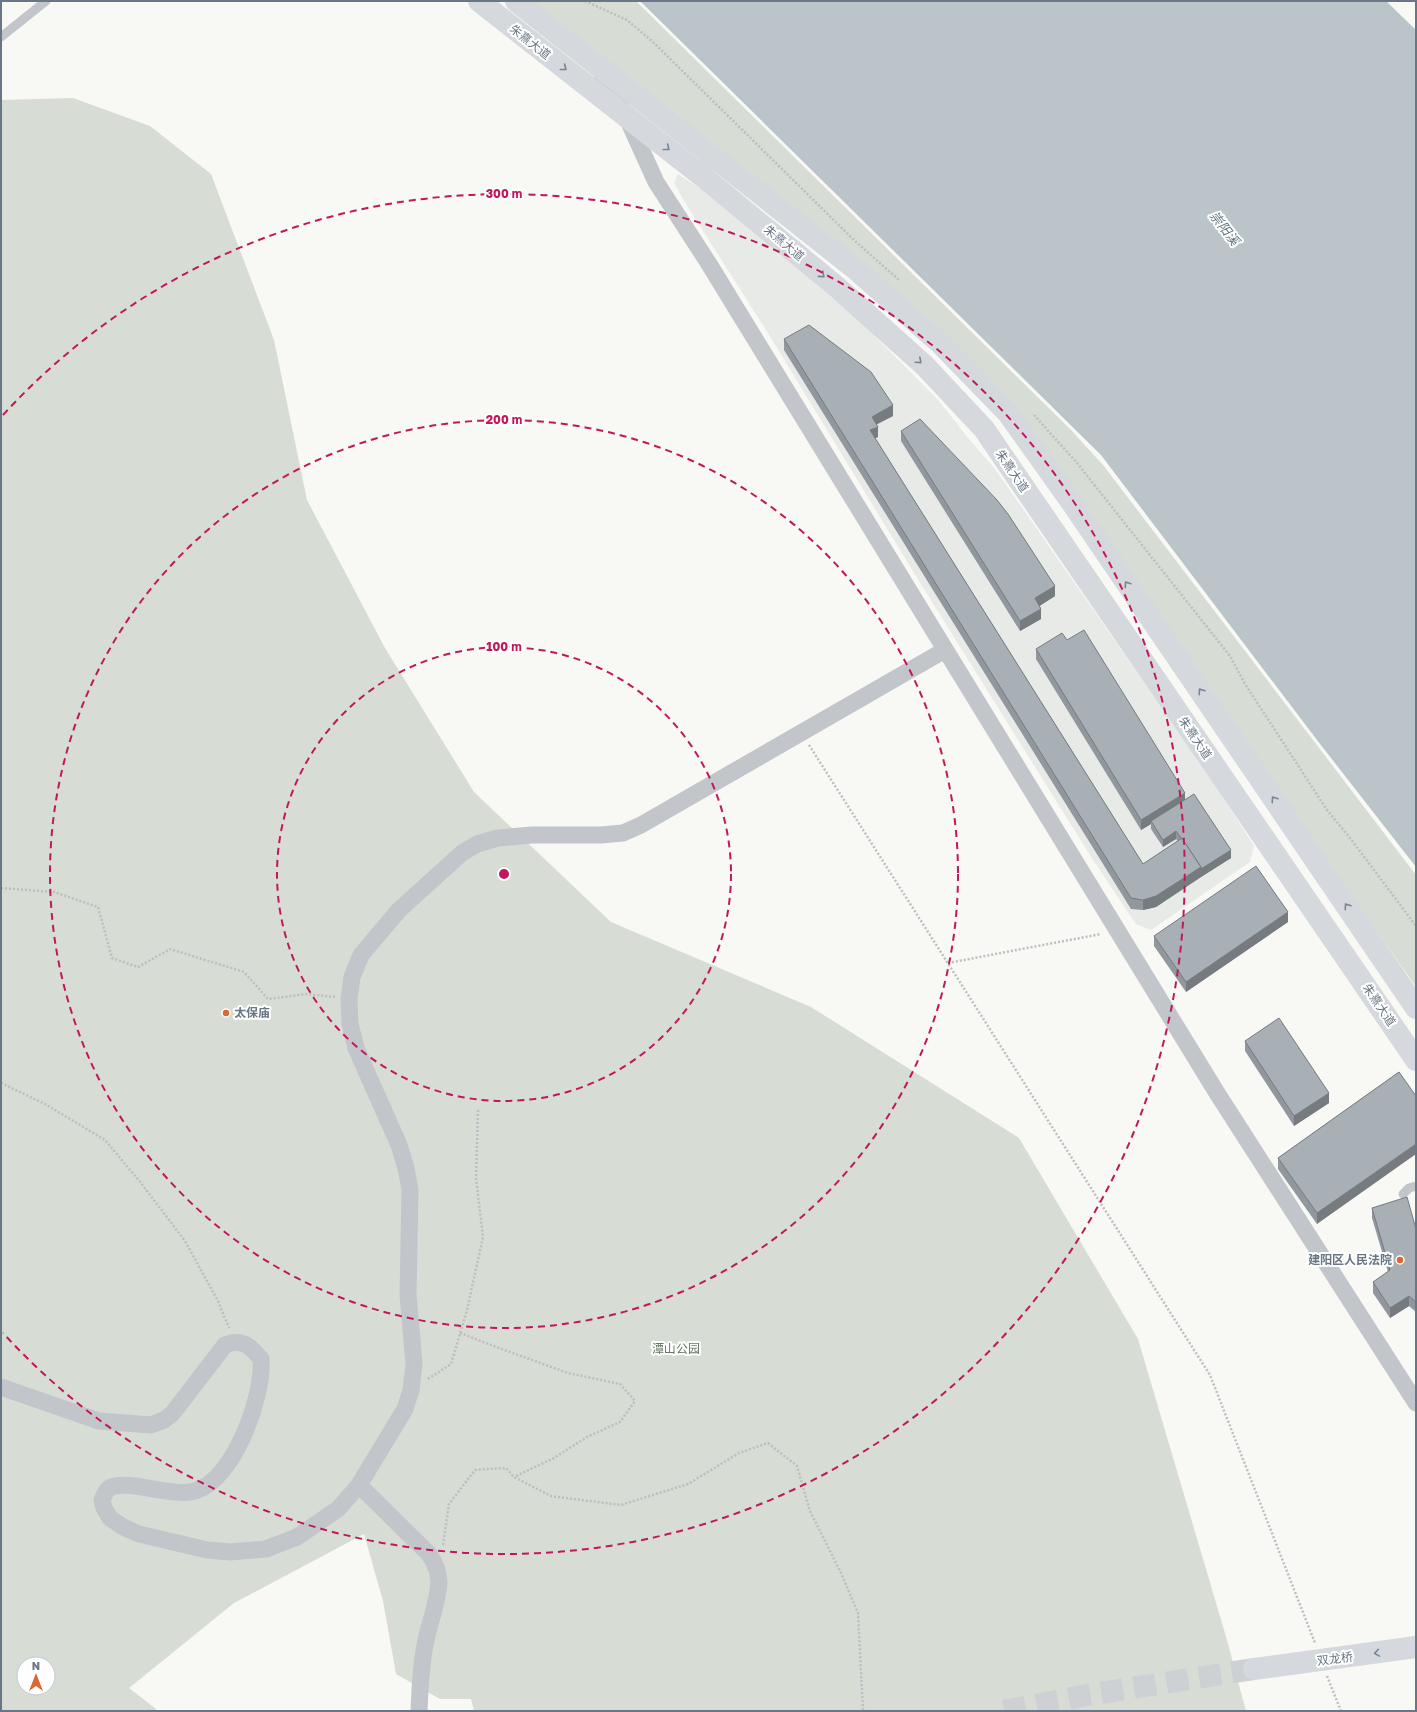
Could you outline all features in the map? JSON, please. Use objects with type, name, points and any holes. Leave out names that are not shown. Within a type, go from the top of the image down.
[{"type":"main road","name":"朱熹大道","points":[[479,1],[706,179],[838,288],[926,366],[984,429],[1416,1060]]},
{"type":"main road","name":"朱熹大道","points":[[516,1],[853,267],[941,344],[1008,413],[1070,500],[1416,1008]]},
{"type":"main road","points":[[1363,930],[1416,990]]},
{"type":"main road","name":"双龙桥","points":[[1254,1669],[1416,1647]]},
{"type":"street","points":[[596,64],[627,118],[656,182],[709,264],[1221,1100],[1416,1403]]},
{"type":"street","points":[[1,1388],[99,1421],[151,1425],[164,1420],[172,1414],[225,1345],[234,1341],[244,1343],[261,1359],[262,1367],[257,1396],[248,1424],[238,1449],[228,1465],[216,1478],[194,1492],[176,1493],[119,1485],[107,1490],[102,1500],[104,1508],[110,1518],[123,1527],[139,1534],[207,1550],[230,1552],[266,1549],[297,1537],[338,1508],[359,1485],[405,1409],[411,1390],[414,1364],[408,1295],[410,1190],[406,1168],[399,1145],[356,1048],[350,1024],[349,999],[352,976],[361,955],[399,910],[462,853],[477,844],[498,838],[532,835],[601,835],[624,833],[641,825],[946,650]]},
{"type":"street","points":[[359,1485],[429,1554],[437,1565],[439,1582],[436,1604],[426,1640],[420,1680],[419,1711]]},
{"type":"lane","points":[[1,37],[46,1]]},
{"type":"lane","points":[[1403,1194],[1409,1188],[1416,1186]]},
{"type":"path","points":[[802,733],[1210,1375],[1316,1645]]},
{"type":"path","points":[[1,888],[54,892],[98,907],[112,958],[138,967],[170,949],[244,972],[268,999],[306,994],[349,999]]},
{"type":"path","points":[[948,963],[1117,931]]},
{"type":"path","points":[[1,1083],[45,1104],[105,1140],[141,1183],[185,1241],[218,1301],[234,1341]]},
{"type":"path","points":[[411,1390],[451,1364],[467,1310],[483,1237],[476,1178],[478,1110]]},
{"type":"path","points":[[460,1333],[568,1373],[620,1384],[635,1401],[620,1422],[587,1437],[554,1458],[514,1477]]},
{"type":"path","points":[[437,1565],[443,1545],[449,1504],[475,1470],[506,1468],[514,1477],[550,1496],[621,1505],[688,1484],[739,1453],[768,1443],[797,1466],[810,1511],[842,1575],[858,1613],[863,1711]]},
{"type":"path","points":[[1327,1674],[1341,1711]]},
{"type":"shaded area","points":[[678,174],[704,191],[858,319],[939,401],[995,469],[1208,774],[1254,846],[1250,862],[1151,930],[1136,924],[1093,860],[911,568],[768,333],[684,201],[674,183]]},
{"type":"green space","points":[[527,1],[636,1],[1071,430],[1103,465],[1416,875],[1416,987],[1003,399]]},
{"type":"green space","name":"潭山公园","points":[[73,98],[150,126],[211,174],[274,340],[307,500],[385,648],[474,792],[611,922],[811,1007],[1019,1138],[1138,1339],[1227,1640],[1246,1711],[474,1711],[471,1699],[440,1699],[396,1674],[383,1601],[364,1534],[234,1603],[129,1688],[156,1709],[156,1711],[1,1711],[1,100]]},
{"type":"water","name":"崇阳溪","points":[[640,1],[1386,1],[1416,30],[1416,867],[1317,740],[1101,455]]},
{"type":"building","points":[[809,325],[871,372],[893,405],[872,417],[878,427],[870,430],[1143,864],[1182,838],[1201,867],[1156,896],[1143,900],[1131,898],[784,339]]},
{"type":"building","points":[[920,419],[997,500],[1008,514],[1055,586],[1035,598],[1041,609],[1020,621],[901,431]]},
{"type":"building","points":[[1084,630],[1185,793],[1141,820],[1036,649],[1062,633],[1067,640]]},
{"type":"building","points":[[1194,794],[1231,850],[1201,869],[1176,831],[1163,840],[1151,821]]},
{"type":"building","points":[[1256,866],[1288,912],[1186,982],[1154,936]]},
{"type":"building","points":[[1279,1018],[1329,1093],[1294,1116],[1245,1041]]},
{"type":"building","points":[[1399,1072],[1416,1096],[1416,1144],[1317,1213],[1278,1158]]},
{"type":"building","name":"建阳区人民法院","points":[[1407,1197],[1416,1229],[1416,1302],[1409,1296],[1390,1308],[1373,1282],[1390,1270],[1372,1208]]},
{"type":"tunnel","points":[[1004,1711],[1087,1695],[1254,1669]]},
{"type":"place","name":"太保庙","points":[[226,1013]]},
{"type":"place","name":"建阳区人民法院","points":[[1400,1260]]}]
